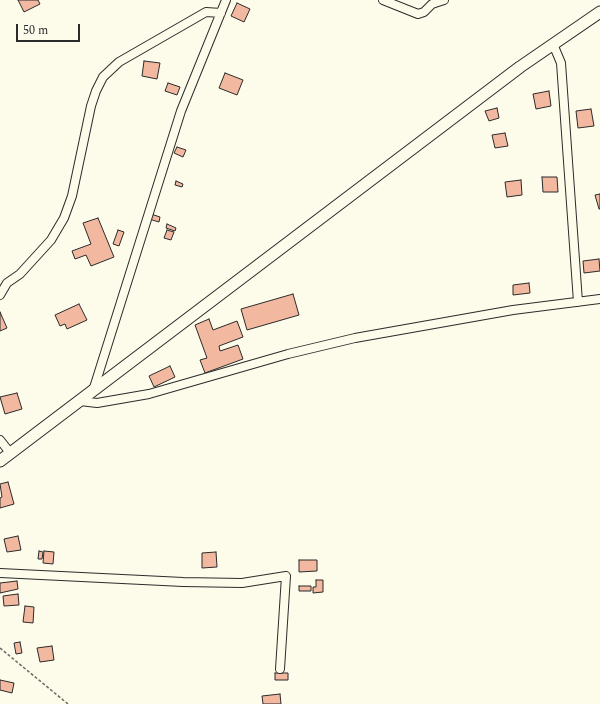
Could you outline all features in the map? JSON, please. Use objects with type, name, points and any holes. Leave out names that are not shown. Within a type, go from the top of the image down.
[{"type":"street","points":[[92,392],[181,112],[226,0]]},
{"type":"street","points":[[383,0],[418,14],[424,12],[432,4],[444,0]]},
{"type":"street","points":[[0,295],[7,283],[20,274],[51,240],[64,218],[72,196],[91,106],[103,77],[119,62],[206,12],[221,13]]},
{"type":"street","points":[[0,461],[513,72],[600,12]]},
{"type":"street","points":[[553,44],[561,63],[578,302]]},
{"type":"street","points":[[80,401],[97,403],[149,394],[288,354],[355,338],[513,310],[600,299]]},
{"type":"street","points":[[0,440],[11,454]]},
{"type":"street","points":[[0,573],[183,582],[242,583],[286,576],[280,669]]},
{"type":"path","points":[[0,648],[68,704]]},
{"type":"building","points":[[18,0],[38,0],[40,4],[24,12]]},
{"type":"building","points":[[237,3],[250,9],[244,22],[231,16]]},
{"type":"building","points":[[144,61],[160,63],[157,79],[142,76]]},
{"type":"building","points":[[225,73],[243,80],[237,95],[219,88]]},
{"type":"building","points":[[168,83],[180,87],[177,95],[165,91]]},
{"type":"building","points":[[549,91],[551,106],[536,109],[533,94]]},
{"type":"building","points":[[497,108],[499,118],[489,121],[485,111]]},
{"type":"building","points":[[591,109],[594,126],[578,128],[576,111]]},
{"type":"building","points":[[505,133],[508,146],[495,148],[492,135]]},
{"type":"building","points":[[177,147],[186,150],[183,157],[174,153]]},
{"type":"building","points":[[542,177],[557,177],[558,192],[543,192]]},
{"type":"building","points":[[521,180],[522,195],[507,197],[505,182]]},
{"type":"building","points":[[176,181],[183,184],[182,187],[175,185]]},
{"type":"building","points":[[600,194],[600,209],[599,209],[595,195]]},
{"type":"building","points":[[151,214],[160,217],[159,222],[149,219]]},
{"type":"building","points":[[98,218],[114,257],[91,266],[86,255],[75,259],[72,251],[91,244],[83,223]]},
{"type":"building","points":[[167,224],[176,228],[175,231],[166,228]]},
{"type":"building","points":[[118,230],[124,232],[119,246],[113,244]]},
{"type":"building","points":[[167,230],[174,232],[171,240],[164,238]]},
{"type":"building","points":[[599,259],[600,271],[584,273],[583,261]]},
{"type":"building","points":[[529,283],[530,293],[513,295],[513,285]]},
{"type":"building","points":[[293,294],[299,315],[247,330],[241,309]]},
{"type":"building","points":[[79,304],[87,320],[67,329],[65,324],[60,326],[55,315]]},
{"type":"building","points":[[0,312],[7,328],[0,331]]},
{"type":"building","points":[[209,319],[213,330],[237,321],[243,337],[219,346],[220,351],[238,345],[243,359],[205,373],[200,360],[207,358],[195,325]]},
{"type":"building","points":[[170,366],[175,377],[154,387],[149,376]]},
{"type":"building","points":[[17,393],[22,409],[5,414],[0,397]]},
{"type":"building","points":[[8,482],[14,504],[0,508],[0,498],[2,497],[0,484]]},
{"type":"building","points":[[18,536],[21,550],[7,552],[4,539]]},
{"type":"building","points":[[39,551],[43,552],[42,559],[38,559]]},
{"type":"building","points":[[44,551],[54,552],[53,564],[43,563]]},
{"type":"building","points":[[216,552],[217,567],[202,568],[202,553]]},
{"type":"building","points":[[299,560],[317,560],[317,571],[299,572]]},
{"type":"building","points":[[316,580],[323,580],[323,592],[313,593],[313,587],[316,587]]},
{"type":"building","points":[[17,581],[18,589],[0,593],[0,583]]},
{"type":"building","points":[[299,586],[311,586],[311,591],[299,591]]},
{"type":"building","points":[[18,594],[19,605],[4,606],[3,596]]},
{"type":"building","points":[[25,606],[34,607],[33,623],[23,622]]},
{"type":"building","points":[[20,642],[22,653],[16,654],[14,643]]},
{"type":"building","points":[[52,646],[54,660],[40,662],[37,648]]},
{"type":"building","points":[[275,673],[288,673],[288,680],[275,680]]},
{"type":"building","points":[[0,680],[14,683],[12,693],[0,690]]},
{"type":"building","points":[[280,694],[281,704],[263,704],[262,696]]}]
